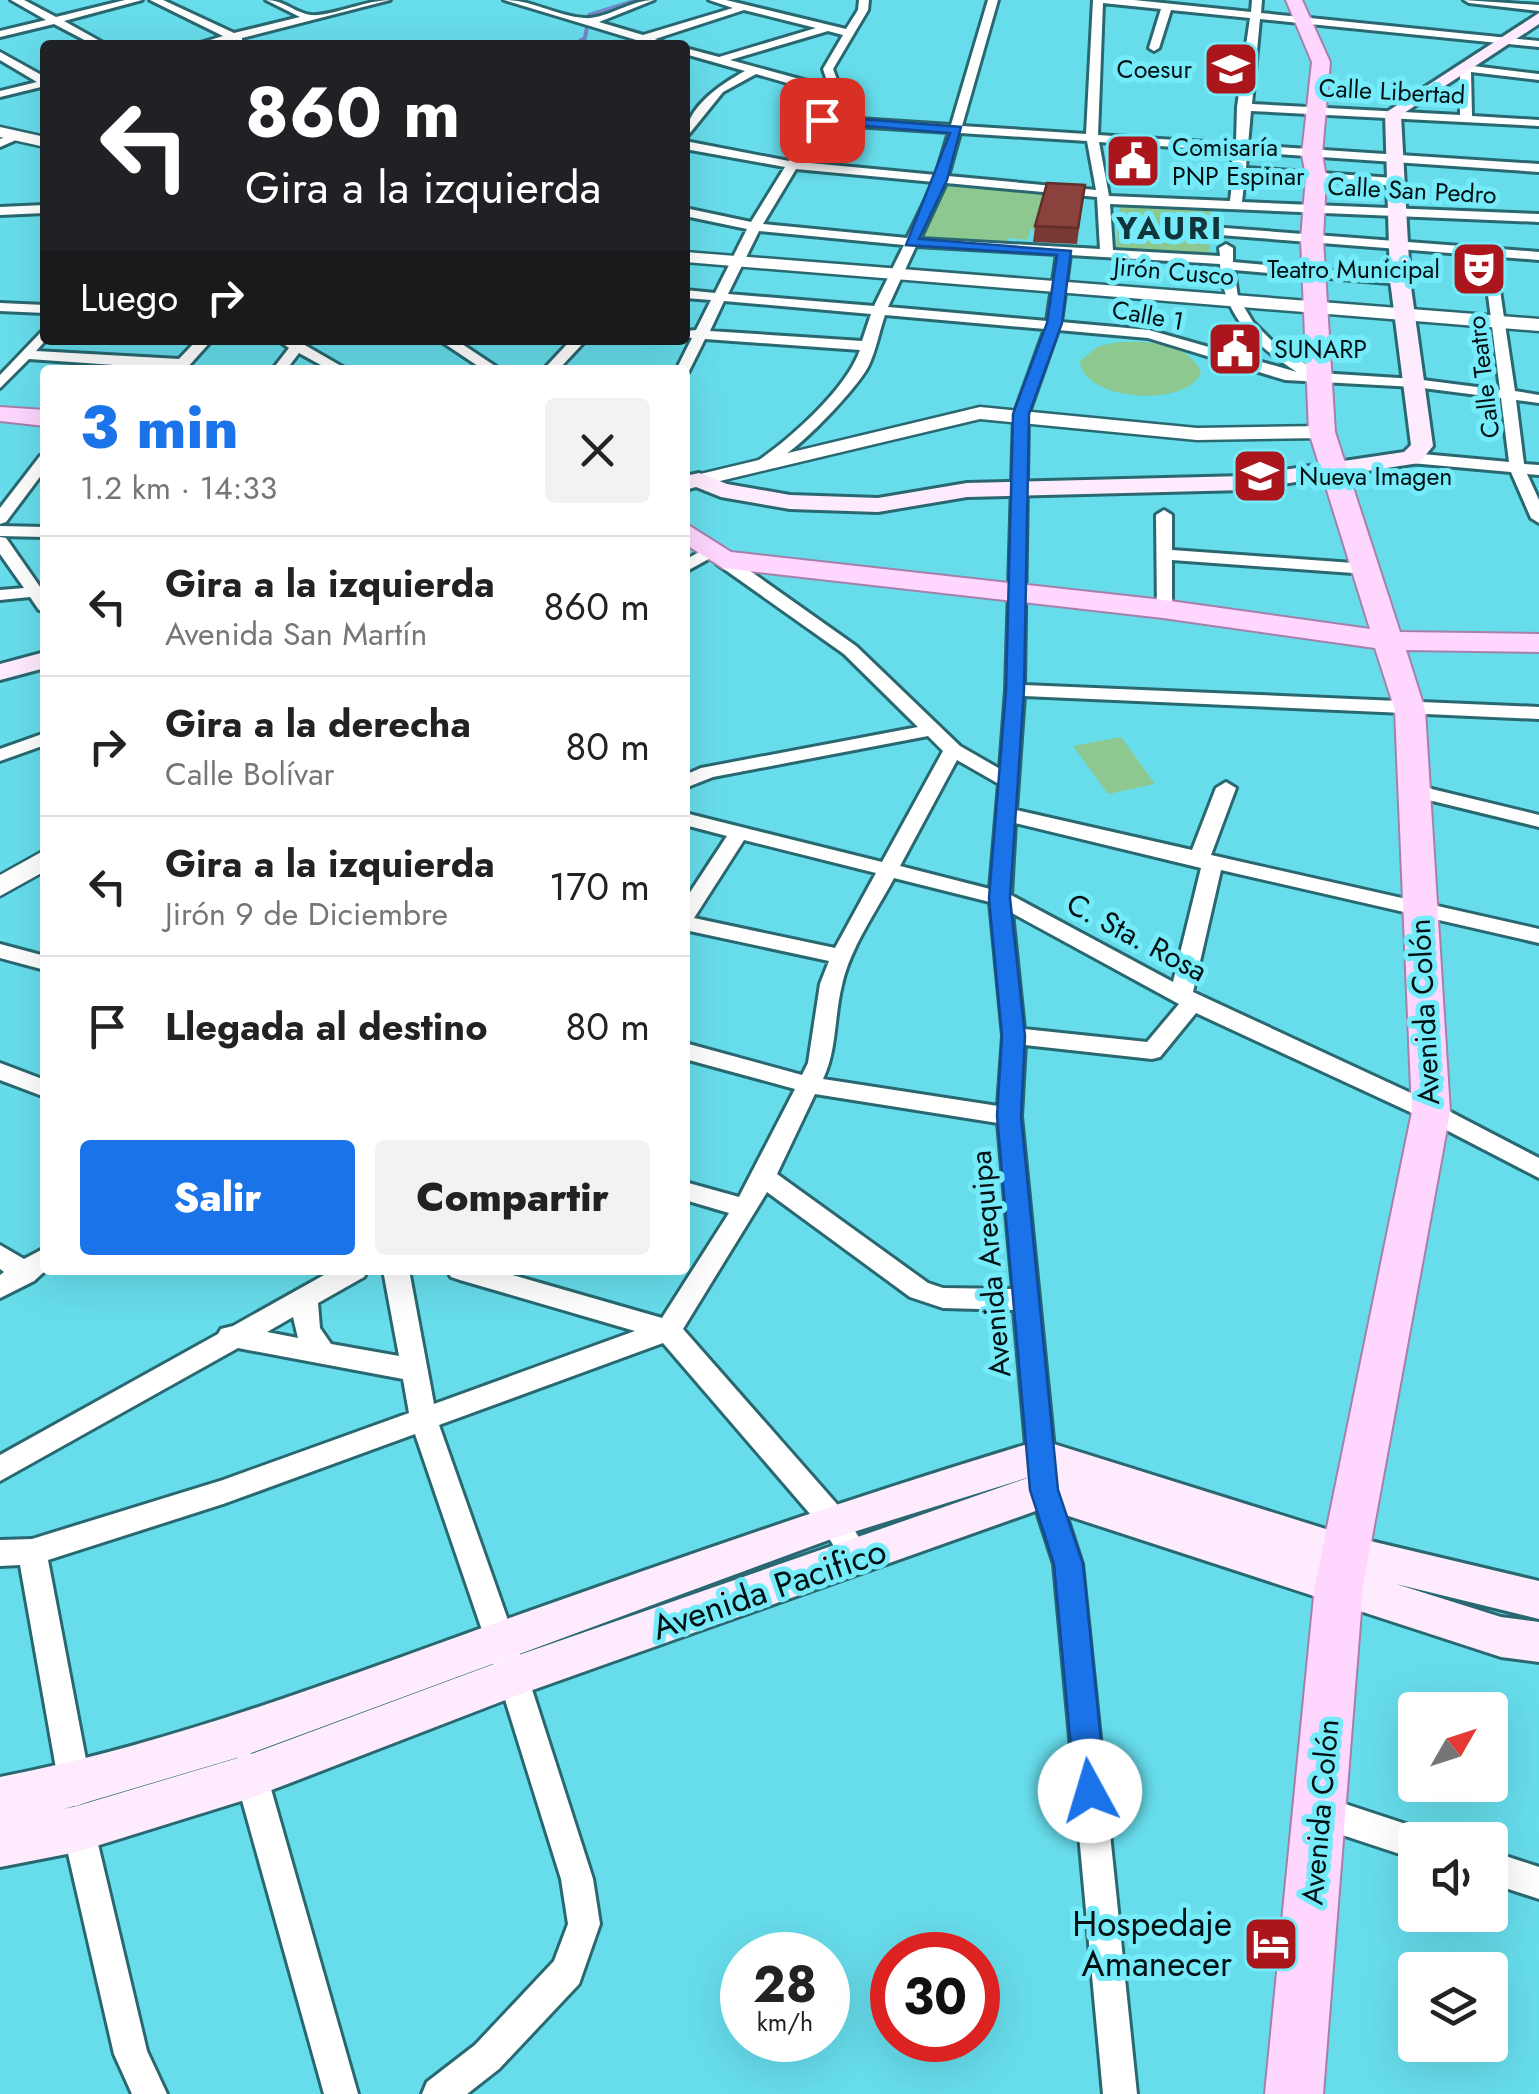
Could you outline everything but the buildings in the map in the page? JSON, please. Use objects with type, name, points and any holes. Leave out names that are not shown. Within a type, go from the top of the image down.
[{"type":"main road","name":"Avenida Colón","points":[[1294,2094],[1342,1569],[1431,1112],[1410,710],[1322,432],[1312,240],[1316,177],[1312,154],[1321,62],[1297,9]]},
{"type":"main road","points":[[1465,68],[1465,64],[1539,17]]},
{"type":"main road","points":[[692,481],[746,496],[834,506],[878,505],[967,490],[1210,485],[1412,458],[1422,446],[1403,315],[1392,113],[1465,68],[1479,66],[1534,40]]},
{"type":"main road","points":[[0,414],[40,418]]},
{"type":"main road","points":[[690,538],[705,560],[1163,609],[1391,642],[1539,643]]},
{"type":"main road","points":[[0,672],[40,661]]},
{"type":"main road","points":[[1042,1473],[1342,1569],[1501,1637],[1539,1642]]},
{"type":"main road","name":"Avenida Pacifico","points":[[0,1844],[77,1829],[247,1756],[507,1660],[832,1520],[1042,1473]]},
{"type":"main road","name":"Avenida Pacifico","points":[[507,1660],[858,1559],[1042,1473]]},
{"type":"main road","points":[[1342,1569],[1539,1600]]},
{"type":"main road","name":"Avenida Pacifico","points":[[0,1799],[247,1756]]},
{"type":"street","points":[[16,0],[93,40]]},
{"type":"street","points":[[0,34],[136,0],[224,39],[367,0]]},
{"type":"street","points":[[155,0],[224,39]]},
{"type":"street","points":[[271,0],[307,17],[384,0]]},
{"type":"street","points":[[509,0],[649,40]]},
{"type":"street","points":[[584,23],[624,0]]},
{"type":"street","points":[[584,23],[649,0]]},
{"type":"street","points":[[714,0],[848,33]]},
{"type":"street","points":[[761,466],[792,444],[851,382],[869,346],[880,309],[941,180],[993,0]]},
{"type":"street","points":[[1107,253],[1104,197],[1092,138],[1101,0],[1257,14],[1297,9],[1506,40],[1534,40]]},
{"type":"street","points":[[1257,0],[1225,232],[1232,301],[1263,337],[1319,380]]},
{"type":"street","points":[[1470,0],[1539,8]]},
{"type":"street","points":[[693,334],[720,297],[755,227],[836,93],[828,69],[860,2]]},
{"type":"street","points":[[1154,48],[1168,6]]},
{"type":"street","points":[[643,38],[744,8]]},
{"type":"street","points":[[718,60],[827,28]]},
{"type":"street","points":[[690,52],[836,93]]},
{"type":"street","points":[[3,59],[40,79]]},
{"type":"street","points":[[1466,118],[1465,68],[1539,76]]},
{"type":"street","points":[[690,129],[720,90],[753,71]]},
{"type":"street","points":[[0,92],[40,82]]},
{"type":"street","name":"Calle Libertad","points":[[1243,106],[1539,123]]},
{"type":"street","points":[[822,120],[1539,168]]},
{"type":"street","points":[[0,132],[40,141]]},
{"type":"street","points":[[0,143],[19,136]]},
{"type":"street","name":"Calle San Pedro","points":[[690,146],[793,165],[1104,197],[1539,218]]},
{"type":"street","points":[[1236,172],[1394,182]]},
{"type":"street","points":[[0,225],[6,210],[40,209]]},
{"type":"street","points":[[690,213],[755,227],[911,242],[1107,253],[1400,280]]},
{"type":"street","points":[[1225,232],[1539,256]]},
{"type":"street","name":"Avenida Arequipa","points":[[1064,251],[1062,288],[1054,323],[1021,414],[1015,690],[1005,780],[1009,815],[1000,898],[1014,1036],[1009,1116],[1042,1473],[1068,1564],[1120,2094]]},
{"type":"street","name":"Jirón Cusco","points":[[690,258],[1539,326]]},
{"type":"street","name":"Calle Teatro","points":[[1494,287],[1517,468],[1539,518]]},
{"type":"street","name":"Calle 1","points":[[690,294],[1148,334],[1259,369],[1319,380],[1415,383],[1539,399]]},
{"type":"street","points":[[0,307],[40,309]]},
{"type":"street","points":[[693,334],[869,346]]},
{"type":"street","points":[[0,384],[40,338]]},
{"type":"street","points":[[182,365],[201,345]]},
{"type":"street","points":[[293,345],[331,365]]},
{"type":"street","points":[[454,345],[486,365]]},
{"type":"street","points":[[555,365],[575,345]]},
{"type":"street","points":[[27,355],[154,365]]},
{"type":"street","points":[[692,481],[956,416],[1021,414],[1197,434],[1322,432]]},
{"type":"street","points":[[1412,458],[1539,470]]},
{"type":"street","points":[[0,519],[40,467]]},
{"type":"street","points":[[1163,609],[1164,515]]},
{"type":"street","points":[[0,532],[40,532]]},
{"type":"street","points":[[0,542],[40,600]]},
{"type":"street","points":[[1166,555],[1368,569]]},
{"type":"street","points":[[705,560],[850,650],[953,750],[1005,780]]},
{"type":"street","points":[[0,595],[33,592]]},
{"type":"street","points":[[1015,690],[1539,714]]},
{"type":"street","points":[[690,780],[708,772],[930,730]]},
{"type":"street","points":[[0,755],[40,741]]},
{"type":"street","points":[[0,1553],[32,1552],[151,1516],[424,1422],[668,1330],[764,1177],[819,1063],[831,984],[841,957],[953,750]]},
{"type":"street","points":[[1014,1036],[1152,1051],[1187,998],[1205,863],[1226,788]]},
{"type":"street","points":[[1415,791],[1539,821]]},
{"type":"street","points":[[1009,815],[1205,863],[1539,936]]},
{"type":"street","name":"C. Sta. Rosa","points":[[690,821],[1000,898],[1187,998],[1431,1112],[1539,1169]]},
{"type":"street","points":[[690,912],[737,835]]},
{"type":"street","points":[[0,888],[40,862]]},
{"type":"street","points":[[690,921],[841,957]]},
{"type":"street","points":[[0,950],[40,962]]},
{"type":"street","points":[[690,1053],[809,1085],[1009,1116]]},
{"type":"street","points":[[0,1071],[40,1088]]},
{"type":"street","points":[[764,1177],[919,1290],[942,1298],[1026,1300]]},
{"type":"street","points":[[690,1192],[744,1208]]},
{"type":"street","points":[[0,1256],[35,1266]]},
{"type":"street","points":[[0,1288],[35,1266]]},
{"type":"street","points":[[0,1468],[230,1336],[346,1275]]},
{"type":"street","points":[[397,1275],[424,1422],[507,1660],[576,1879],[584,1924],[567,1972],[487,2057],[439,2094]]},
{"type":"street","points":[[477,1275],[668,1330],[832,1520],[858,1559]]},
{"type":"street","points":[[305,1297],[307,1330],[322,1352]]},
{"type":"street","points":[[230,1336],[322,1352],[365,1364],[414,1370]]},
{"type":"street","points":[[32,1552],[76,1784],[77,1829],[131,2054],[150,2094]]},
{"type":"street","points":[[247,1756],[341,2094]]},
{"type":"street","points":[[1321,1812],[1398,1837]]},
{"type":"street","points":[[1508,1873],[1539,1883]]},
{"type":"green space","points":[[944,182],[1056,190],[1046,230],[1031,229],[1027,240],[1009,238],[1006,246],[917,241]]},
{"type":"green space","points":[[1120,205],[1213,208],[1209,255],[1116,248]]},
{"type":"green space","points":[[1112,343],[1162,344],[1185,354],[1201,372],[1192,384],[1177,392],[1116,392],[1085,374],[1080,361],[1097,347]]},
{"type":"green space","points":[[1121,737],[1155,784],[1108,794],[1073,746]]},
{"type":"waterway","points":[[582,40],[589,15],[637,0]]},
{"type":"place","name":"Coesur","points":[[1231,69]]},
{"type":"place","name":"Comisaría PNP Espinar","points":[[1133,161]]},
{"type":"place","name":"Teatro Municipal","points":[[1479,269]]},
{"type":"place","name":"SUNARP","points":[[1235,349]]},
{"type":"place","name":"Nueva Imagen","points":[[1260,476]]},
{"type":"place","name":"Hospedaje Amanecer","points":[[1271,1944]]},
{"type":"district","name":"YAURI","points":[[1170,228]]},
{"type":"route","points":[[822,120],[957,130],[941,180],[911,242],[1064,251],[1062,288],[1054,323],[1021,414],[1015,690],[1005,780],[1009,815],[1000,898],[1014,1036],[1009,1116],[1044,1490],[1068,1564],[1090,1791]]}]
